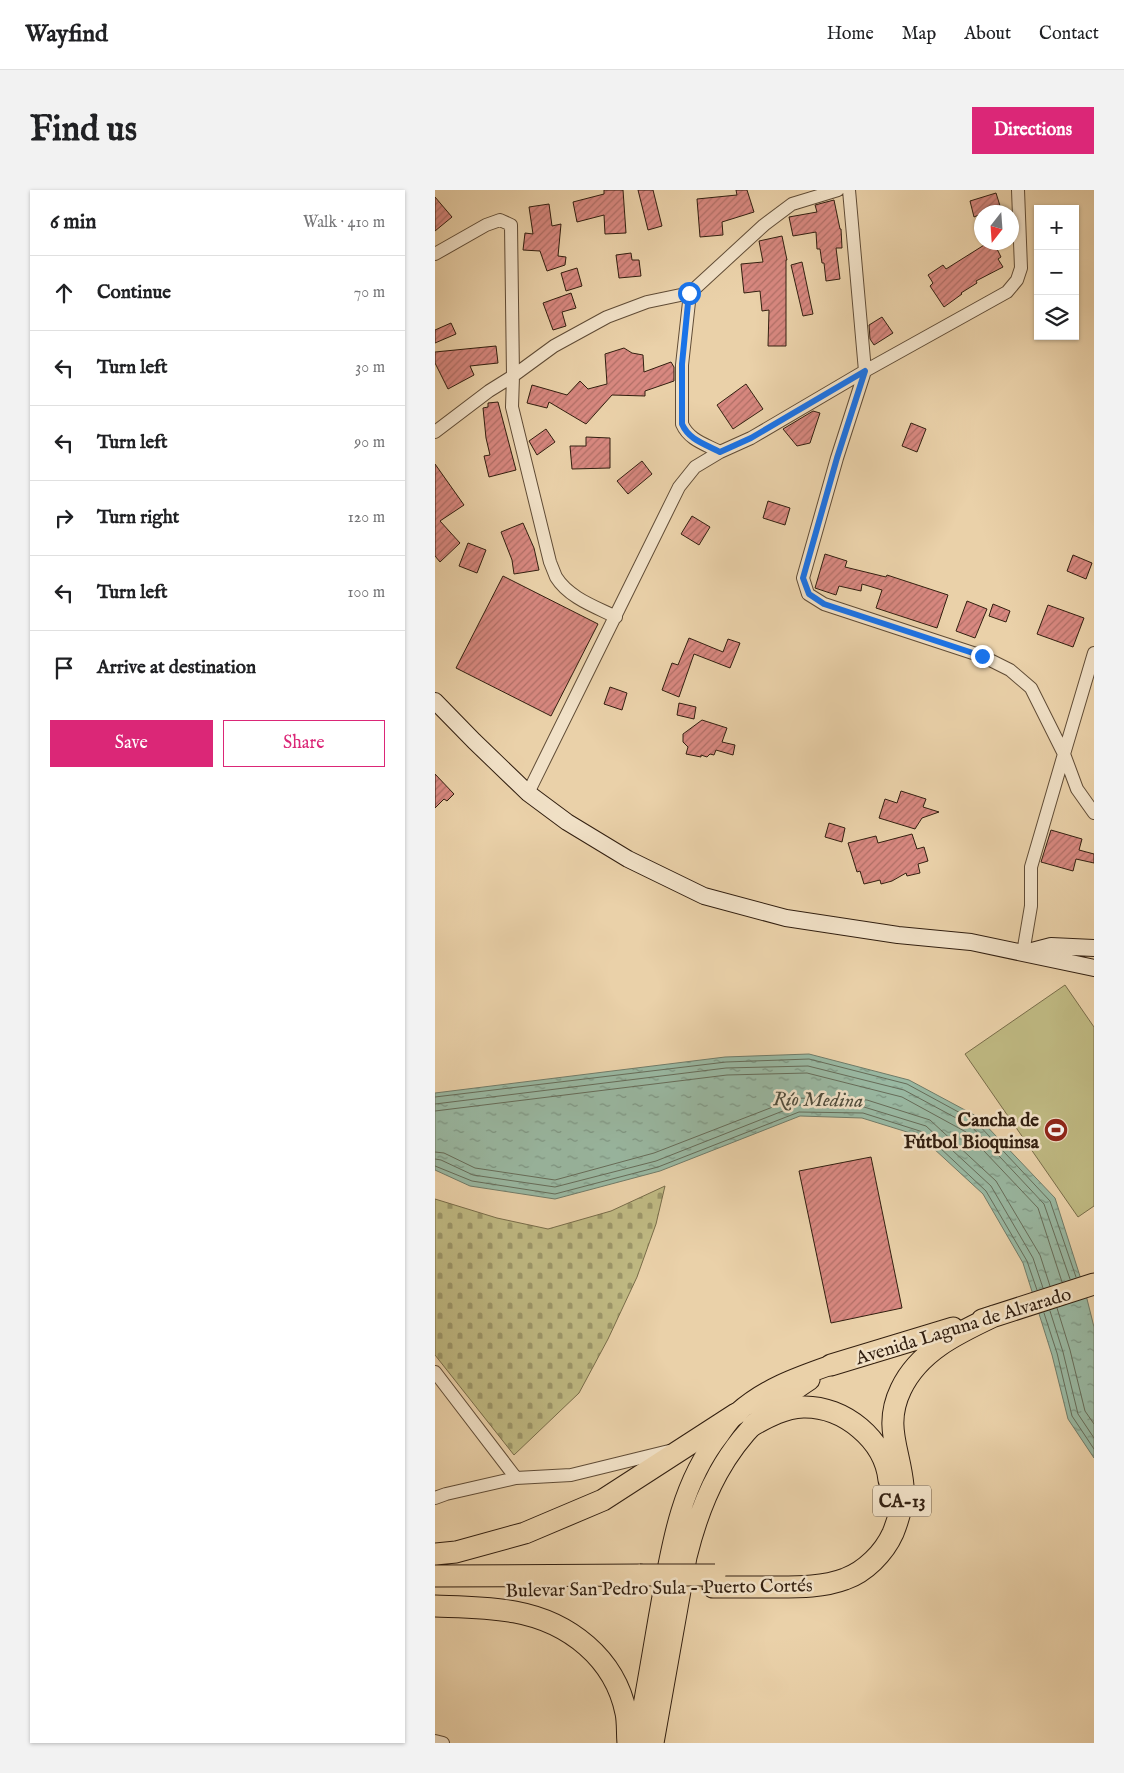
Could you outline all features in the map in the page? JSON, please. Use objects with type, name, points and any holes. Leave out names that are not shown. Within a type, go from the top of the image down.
[{"type":"highway","name":"Avenida Laguna de Alvarado","points":[[831,1366],[1094,1284]]},
{"type":"highway","name":"Bulevar San Pedro Sula - Puerto Cortés","points":[[435,1576],[714,1581],[812,1586],[845,1579],[868,1566],[888,1544],[900,1516],[903,1486],[893,1438],[893,1414],[900,1390],[913,1369],[934,1350],[957,1334],[1004,1313]]},
{"type":"highway","points":[[435,1554],[456,1552],[525,1533],[603,1500],[686,1446],[744,1419],[804,1407],[830,1411],[851,1421],[869,1436],[882,1455],[889,1478],[889,1501],[883,1524],[871,1543],[853,1559],[832,1568],[714,1581]]},
{"type":"highway","name":"Bulevar San Pedro Sula - Puerto Cortés","points":[[435,1590],[639,1581]]},
{"type":"highway","points":[[435,1606],[515,1612],[549,1622],[576,1637],[600,1657],[617,1683],[627,1714],[627,1743]]},
{"type":"main road","points":[[435,701],[474,742],[528,793],[567,822],[600,843],[704,896],[785,918],[898,935],[971,942],[1094,968]]},
{"type":"main road","points":[[1023,953],[1051,946],[1094,948]]},
{"type":"main road","name":"Avenida Laguna de Alvarado","points":[[636,1743],[669,1555],[691,1481],[708,1449],[744,1419],[776,1404],[831,1366]]},
{"type":"main road","name":"Avenida Laguna de Alvarado","points":[[654,1743],[693,1530],[703,1501],[734,1447],[744,1419]]},
{"type":"street","points":[[435,432],[553,346],[607,317],[647,302],[689,293],[705,281],[764,225],[792,204],[838,190]]},
{"type":"street","points":[[849,190],[865,371],[837,458],[803,578],[809,594],[824,604],[982,656],[1010,670],[1031,688],[1064,754],[1077,789],[1094,813]]},
{"type":"street","points":[[528,793],[679,487],[695,467],[720,452],[751,438],[865,371],[1007,292],[1017,280],[1021,268],[1018,190]]},
{"type":"street","points":[[435,254],[486,225],[500,220],[511,226],[513,376],[511,407],[550,562],[556,577],[567,589],[581,600],[616,617]]},
{"type":"street","points":[[689,293],[682,364],[682,424],[686,432],[693,438],[720,452]]},
{"type":"street","points":[[1023,953],[1031,906],[1031,867],[1094,653]]},
{"type":"street","points":[[435,1372],[516,1478]]},
{"type":"street","points":[[435,1498],[516,1478],[571,1475],[686,1446]]},
{"type":"street","points":[[435,1741],[443,1743]]},
{"type":"green space","name":"Cancha de Fútbol Bioquinsa","points":[[1065,985],[1094,1027],[1094,1206],[1078,1217],[965,1054]]},
{"type":"green space","points":[[665,1186],[656,1224],[637,1277],[608,1339],[579,1393],[514,1455],[435,1355],[435,1199],[497,1218],[548,1229],[611,1211]]},
{"type":"water","name":"Río Medina","points":[[809,1054],[909,1080],[978,1117],[1055,1198],[1086,1295],[1094,1327],[1094,1458],[1068,1419],[1052,1355],[1023,1263],[983,1194],[920,1136],[862,1118],[800,1116],[660,1171],[555,1199],[470,1186],[435,1170],[435,1093],[725,1057]]},
{"type":"building","points":[[604,190],[623,190],[626,233],[605,234],[604,215],[577,222],[573,202],[604,194]]},
{"type":"building","points":[[638,190],[653,190],[662,226],[648,230]]},
{"type":"building","points":[[736,190],[747,190],[754,212],[722,222],[723,235],[700,237],[697,199],[737,195]]},
{"type":"building","points":[[996,193],[1000,205],[974,205],[974,217],[970,201]]},
{"type":"building","points":[[435,197],[452,217],[435,231]]},
{"type":"building","points":[[834,200],[841,229],[842,248],[836,248],[840,279],[826,281],[824,263],[822,263],[820,249],[817,249],[816,232],[793,236],[789,217],[817,212],[815,205]]},
{"type":"building","points":[[549,204],[552,226],[561,224],[558,256],[566,257],[565,265],[547,271],[540,251],[523,250],[525,233],[533,234],[529,207]]},
{"type":"building","points":[[782,236],[787,260],[786,346],[768,346],[769,310],[762,311],[760,291],[744,293],[741,264],[763,262],[759,241]]},
{"type":"building","points":[[976,250],[998,250],[1001,257],[998,259],[1003,267],[976,281],[977,283],[944,307],[930,286],[933,283],[928,275],[943,265],[946,269]]},
{"type":"building","points":[[631,253],[632,260],[639,260],[641,276],[619,278],[616,255]]},
{"type":"building","points":[[802,262],[813,314],[803,316],[791,265]]},
{"type":"building","points":[[577,268],[582,286],[566,291],[561,273]]},
{"type":"building","points":[[571,293],[576,308],[562,312],[566,326],[553,330],[543,303]]},
{"type":"building","points":[[882,317],[893,333],[874,345],[870,339],[869,325]]},
{"type":"building","points":[[451,323],[456,334],[435,343],[435,330]]},
{"type":"building","points":[[496,346],[498,363],[470,366],[474,375],[448,389],[435,363],[435,352]]},
{"type":"building","points":[[624,348],[632,353],[643,355],[644,372],[671,362],[674,367],[674,381],[645,391],[645,396],[612,395],[586,424],[549,402],[547,408],[527,403],[532,385],[567,395],[580,381],[588,389],[607,384],[605,354]]},
{"type":"building","points":[[746,384],[763,409],[733,429],[717,405]]},
{"type":"building","points":[[498,402],[516,470],[489,477],[484,456],[490,455],[483,408],[488,407],[488,403]]},
{"type":"building","points":[[813,411],[820,413],[810,443],[797,446],[783,429]]},
{"type":"building","points":[[911,423],[926,429],[917,452],[902,446]]},
{"type":"building","points":[[546,429],[555,442],[537,455],[529,441]]},
{"type":"building","points":[[586,437],[610,438],[610,468],[572,469],[570,446],[586,446]]},
{"type":"building","points":[[642,461],[652,474],[628,494],[617,481]]},
{"type":"building","points":[[435,464],[464,505],[440,521],[460,543],[440,562],[435,556]]},
{"type":"building","points":[[768,501],[790,508],[785,525],[763,518]]},
{"type":"building","points":[[692,516],[710,527],[699,545],[681,534]]},
{"type":"building","points":[[523,523],[534,548],[539,570],[514,574],[512,560],[501,532]]},
{"type":"building","points":[[468,543],[486,550],[477,573],[459,566]]},
{"type":"building","points":[[825,554],[847,561],[845,567],[886,577],[887,575],[948,595],[937,628],[876,608],[882,590],[862,584],[861,591],[839,586],[836,595],[815,588]]},
{"type":"building","points":[[1073,555],[1092,563],[1086,579],[1067,571]]},
{"type":"building","points":[[503,576],[598,624],[551,716],[456,668]]},
{"type":"building","points":[[967,601],[987,609],[975,638],[956,631]]},
{"type":"building","points":[[993,604],[1010,611],[1006,622],[989,616]]},
{"type":"building","points":[[1048,605],[1084,618],[1073,647],[1037,634]]},
{"type":"building","points":[[689,638],[723,652],[728,639],[740,643],[730,668],[694,654],[679,697],[662,690],[672,663],[678,665]]},
{"type":"building","points":[[610,687],[627,693],[622,710],[604,704]]},
{"type":"building","points":[[679,703],[696,707],[694,719],[677,715]]},
{"type":"building","points":[[702,720],[727,728],[722,742],[735,745],[733,755],[716,750],[714,755],[710,754],[707,757],[686,754],[688,747],[683,742],[683,734]]},
{"type":"building","points":[[435,774],[454,794],[447,801],[444,799],[435,808]]},
{"type":"building","points":[[901,791],[926,799],[923,807],[939,812],[922,818],[915,829],[879,818],[885,799],[897,803]]},
{"type":"building","points":[[829,823],[845,828],[842,842],[825,837]]},
{"type":"building","points":[[1051,830],[1082,839],[1079,850],[1094,854],[1094,863],[1076,859],[1073,871],[1041,862]]},
{"type":"building","points":[[912,834],[917,849],[924,847],[928,861],[918,864],[920,873],[907,876],[906,873],[892,881],[881,884],[880,880],[864,884],[860,871],[857,872],[848,843],[876,836],[878,843]]},
{"type":"building","points":[[871,1157],[902,1308],[831,1323],[799,1171]]},
{"type":"place","name":"Cancha de Fútbol Bioquinsa","points":[[1056,1130]]},
{"type":"route","points":[[689,293],[682,364],[682,424],[686,432],[693,438],[720,452],[751,438],[865,371],[837,458],[803,578],[809,594],[824,604],[982,656]]}]
